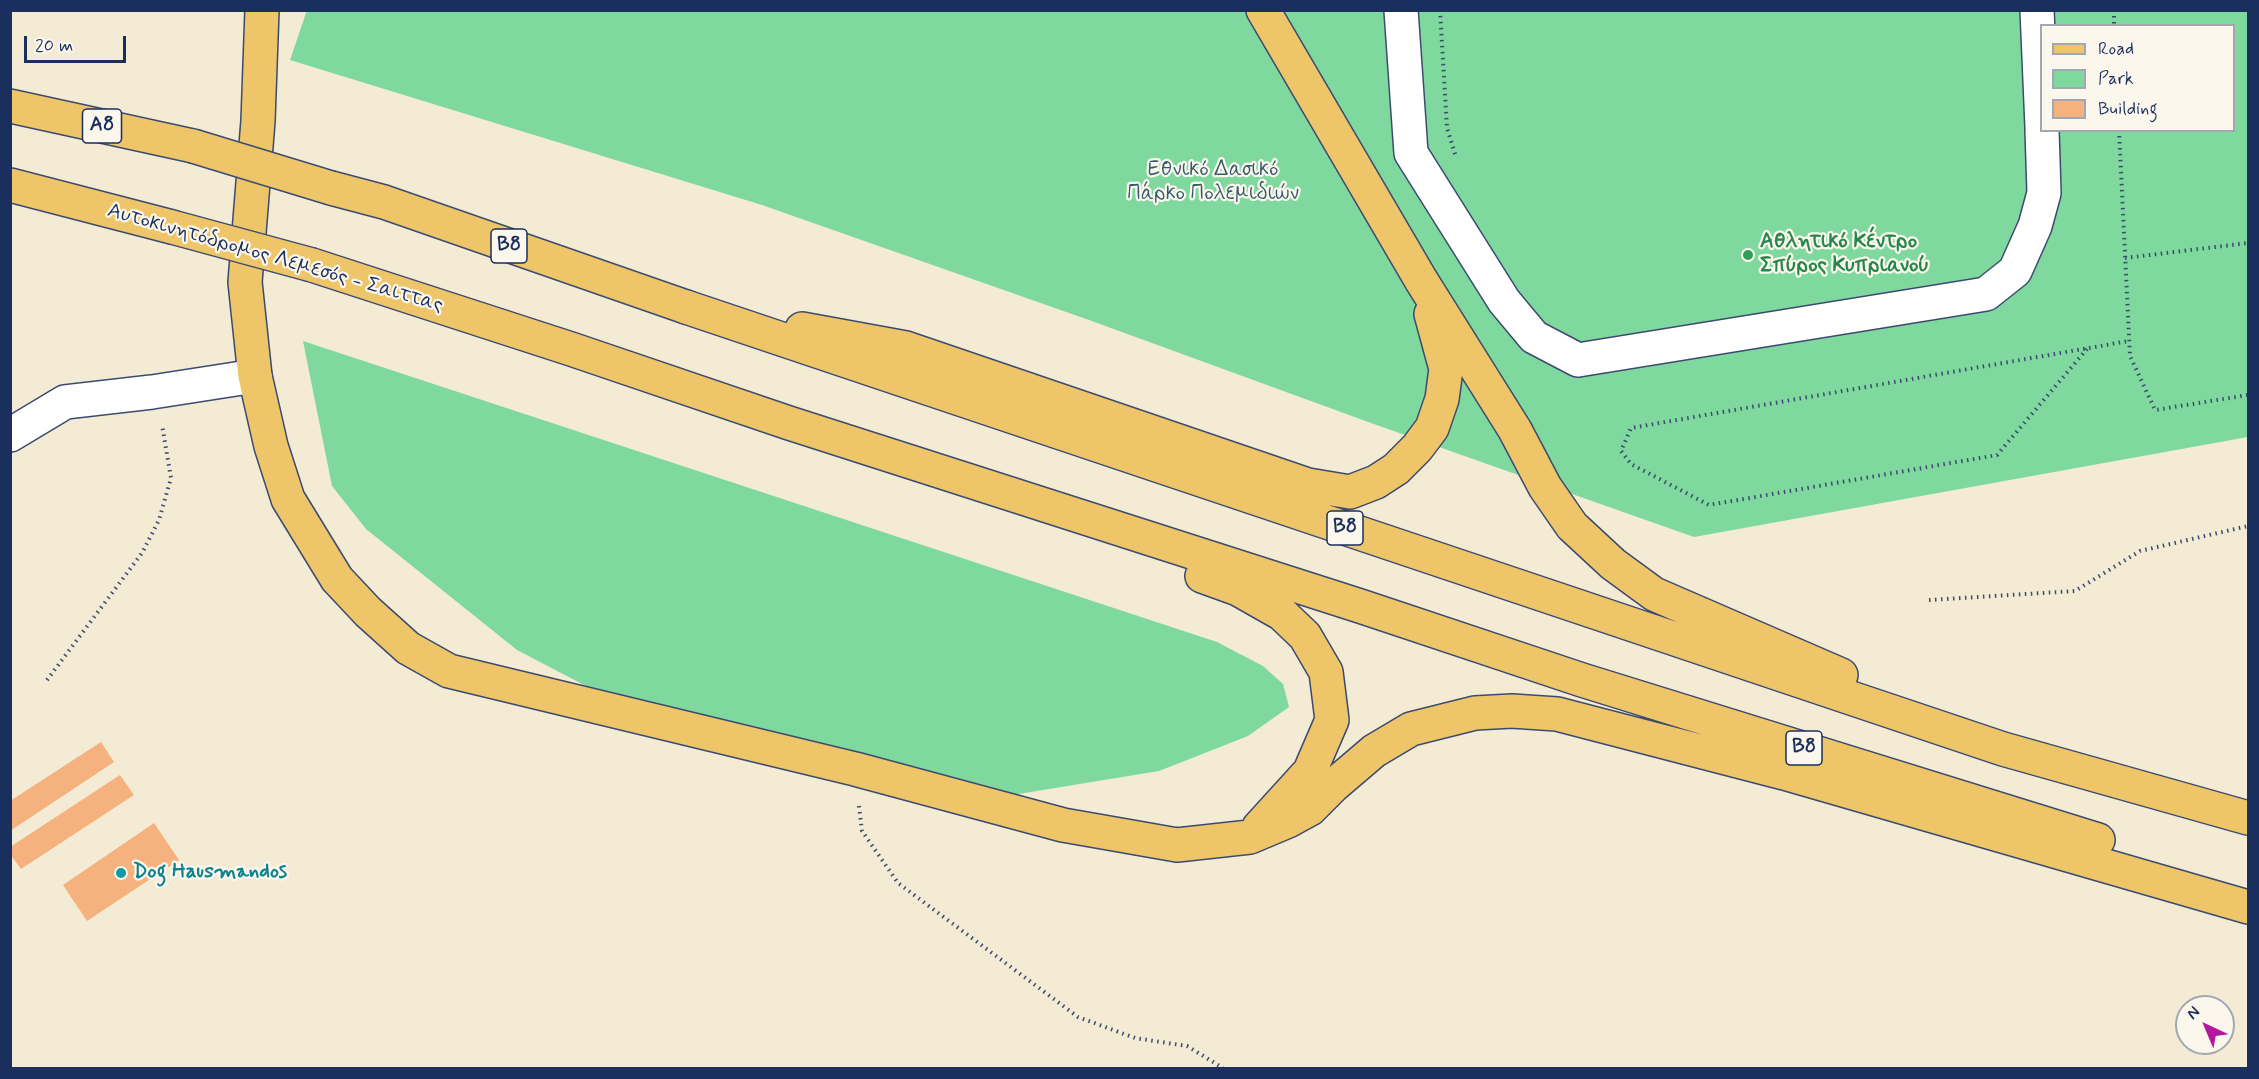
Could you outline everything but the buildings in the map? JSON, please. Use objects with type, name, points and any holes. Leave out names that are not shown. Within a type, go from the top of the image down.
[{"type":"main road","points":[[262,10],[258,121],[245,282],[255,376],[271,446],[288,498],[337,579],[368,612],[408,648],[449,671],[855,769],[1063,825],[1177,844],[1250,837],[1288,821],[1310,809],[1374,751],[1411,729],[1475,713],[1512,711],[1557,714],[1784,773],[2248,906]]},
{"type":"main road","points":[[1263,10],[1421,280],[1515,430],[1545,487],[1572,526],[1613,564],[1654,594],[1775,645],[2003,749]]},
{"type":"main road","name":"A8","points":[[10,106],[193,146]]},
{"type":"main road","name":"B8","points":[[193,146],[384,202],[687,308],[2003,749],[2248,819]]},
{"type":"main road","name":"Αυτοκινητόδρομος Λεμεσός - Σαιττας","points":[[10,185],[312,265],[789,423]]},
{"type":"main road","points":[[687,308],[906,348],[1308,485],[1350,492],[1376,482],[1396,469],[1410,455],[1432,428],[1442,399],[1446,369],[1421,280]]},
{"type":"main road","points":[[789,423],[1238,589],[1282,615],[1305,636],[1326,672],[1332,720],[1310,771],[1250,837]]},
{"type":"main road","name":"B8","points":[[789,423],[1360,606],[1582,680],[2248,887]]},
{"type":"street","points":[[1401,10],[1411,153],[1504,302],[1534,337],[1578,360],[1986,294],[2015,271],[2035,226],[2044,193],[2042,132]]},
{"type":"street","points":[[2037,10],[2040,81]]},
{"type":"street","points":[[10,435],[65,402],[152,392],[255,376]]},
{"type":"path","points":[[1440,10],[1447,128],[1457,159]]},
{"type":"path","points":[[2120,132],[2130,356],[2155,410],[2248,395]]},
{"type":"path","points":[[2126,258],[2248,243]]},
{"type":"path","points":[[2086,348],[1997,455],[1708,505],[1631,464],[1621,451],[1631,428],[2086,348],[2129,341]]},
{"type":"path","points":[[47,680],[142,553],[159,520],[171,478],[165,435],[152,392]]},
{"type":"path","points":[[1929,600],[2075,591],[2140,551],[2248,526]]},
{"type":"path","points":[[855,769],[862,831],[898,883],[1078,1017],[1135,1038],[1187,1046],[1223,1068]]},
{"type":"green space","name":"Εθνικό Δασικό Πάρκο Πολεμιδιών","points":[[307,10],[2248,11],[2248,437],[1694,537],[762,205],[290,60]]},
{"type":"green space","points":[[303,341],[1217,642],[1263,666],[1283,684],[1289,707],[1248,736],[1159,771],[1000,797],[586,686],[517,650],[366,529],[332,486]]},
{"type":"place","name":"Αθλητικό Κέντρο Σπύρος Κυπριανού","points":[[1748,255]]},
{"type":"place","name":"Dog Hausmandos","points":[[121,873]]}]
